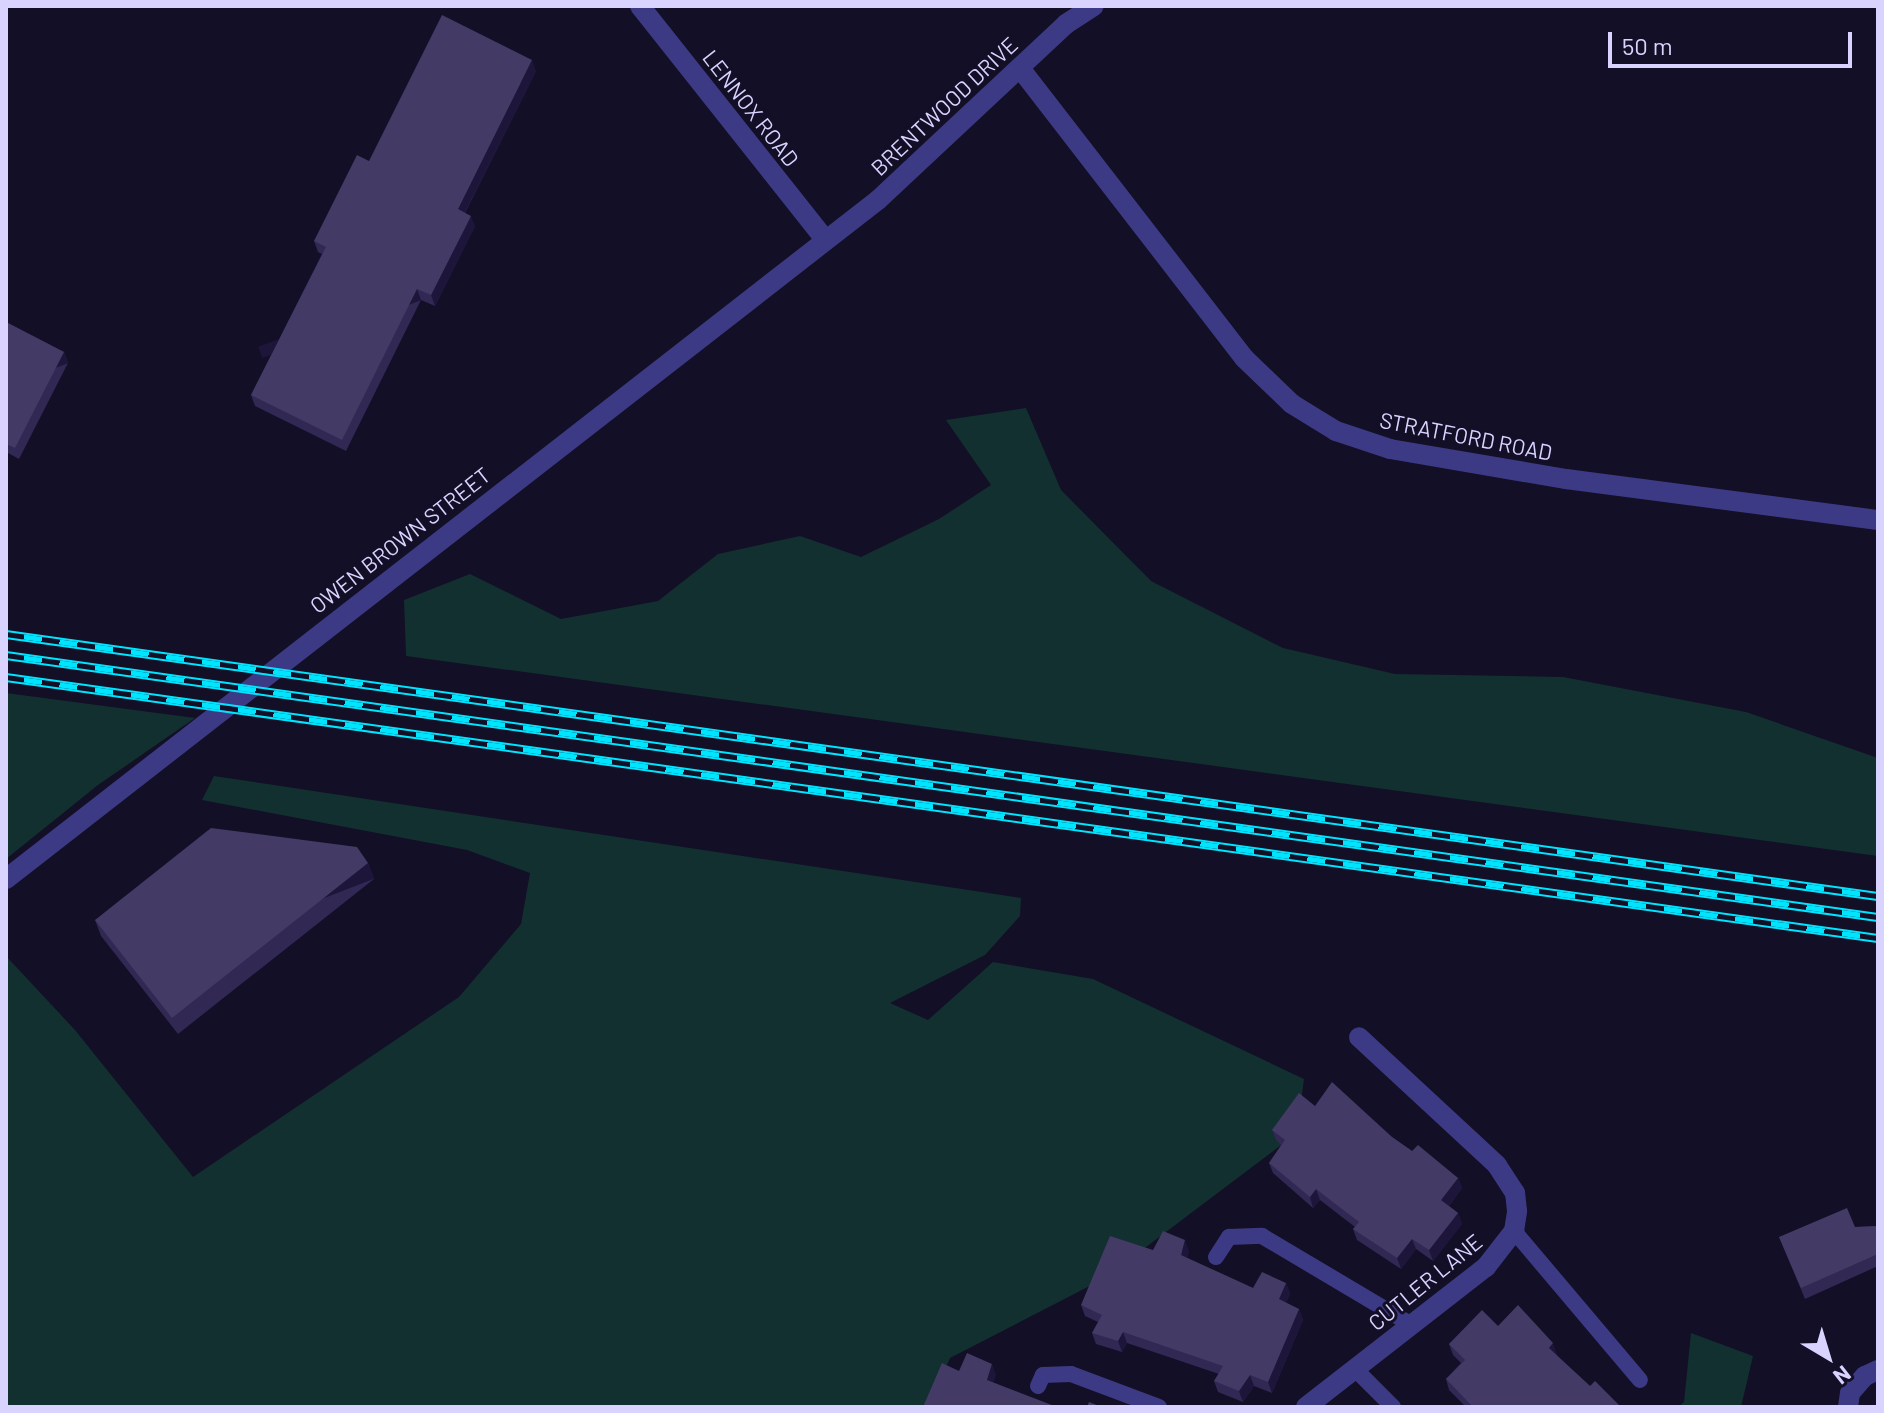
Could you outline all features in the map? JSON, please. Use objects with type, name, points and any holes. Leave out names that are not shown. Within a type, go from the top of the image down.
[{"type":"street","name":"LENNOX ROAD","points":[[640,6],[825,239]]},
{"type":"street","name":"BRENTWOOD DRIVE","points":[[825,239],[920,166],[1066,24],[1094,6]]},
{"type":"street","name":"STRATFORD ROAD","points":[[1020,68],[1244,358],[1292,404],[1336,431],[1390,449],[1566,479],[1878,520]]},
{"type":"street","name":"OWEN BROWN STREET","points":[[6,879],[825,239]]},
{"type":"street","name":"CUTLER LANE","points":[[1306,1407],[1486,1267],[1514,1231],[1515,1193],[1497,1165],[1359,1037]]},
{"type":"street","points":[[1848,1407],[1858,1385],[1878,1370]]},
{"type":"lane","points":[[1514,1231],[1640,1380]]},
{"type":"lane","points":[[1216,1257],[1229,1237],[1262,1236],[1412,1325]]},
{"type":"lane","points":[[1355,1369],[1393,1407]]},
{"type":"lane","points":[[1038,1386],[1043,1375],[1071,1374],[1159,1407]]},
{"type":"green space","points":[[1026,408],[1061,490],[1151,581],[1283,648],[1395,674],[1563,677],[1746,712],[1878,758],[1878,856],[406,656],[404,600],[470,574],[561,619],[658,601],[718,554],[800,536],[861,557],[939,519],[991,485],[946,420]]},
{"type":"green space","points":[[6,693],[195,718],[98,785],[6,859]]},
{"type":"green space","points":[[214,776],[1021,898],[1020,916],[985,955],[890,1003],[928,1020],[993,962],[1093,979],[1304,1079],[1297,1133],[1105,1278],[950,1358],[929,1407],[6,1407],[6,956],[75,1030],[193,1177],[459,997],[521,924],[530,873],[467,850],[202,800]]},
{"type":"green space","points":[[1691,1333],[1753,1356],[1741,1407],[1678,1407],[1684,1402]]},
{"type":"building","points":[[442,15],[532,60],[458,209],[471,216],[431,295],[417,289],[342,440],[251,395],[326,247],[314,241],[357,155],[369,161]]},
{"type":"building","points":[[6,322],[64,352],[15,448],[6,444]]},
{"type":"building","points":[[211,828],[357,847],[368,863],[172,1018],[95,920]]},
{"type":"building","points":[[1332,1082],[1392,1137],[1412,1151],[1418,1145],[1458,1178],[1441,1200],[1458,1213],[1429,1250],[1412,1239],[1397,1258],[1353,1229],[1359,1222],[1316,1189],[1310,1197],[1269,1163],[1285,1140],[1272,1130],[1299,1093],[1315,1106]]},
{"type":"building","points":[[1847,1208],[1855,1227],[1878,1226],[1878,1254],[1801,1288],[1779,1237]]},
{"type":"building","points":[[1163,1231],[1185,1240],[1181,1255],[1253,1288],[1262,1272],[1286,1283],[1279,1299],[1299,1309],[1268,1382],[1250,1375],[1239,1391],[1214,1381],[1223,1366],[1123,1332],[1118,1341],[1092,1333],[1102,1315],[1081,1305],[1110,1236],[1153,1250]]},
{"type":"building","points":[[1518,1305],[1553,1343],[1549,1348],[1590,1386],[1595,1381],[1621,1407],[1473,1407],[1446,1379],[1465,1360],[1449,1344],[1482,1310],[1498,1326]]},
{"type":"building","points":[[967,1353],[992,1364],[987,1380],[1057,1407],[923,1407],[942,1363],[959,1371]]},
{"type":"railway","points":[[6,634],[1878,896]]},
{"type":"railway","points":[[6,655],[1878,917]]},
{"type":"railway","points":[[6,677],[1878,938]]}]
